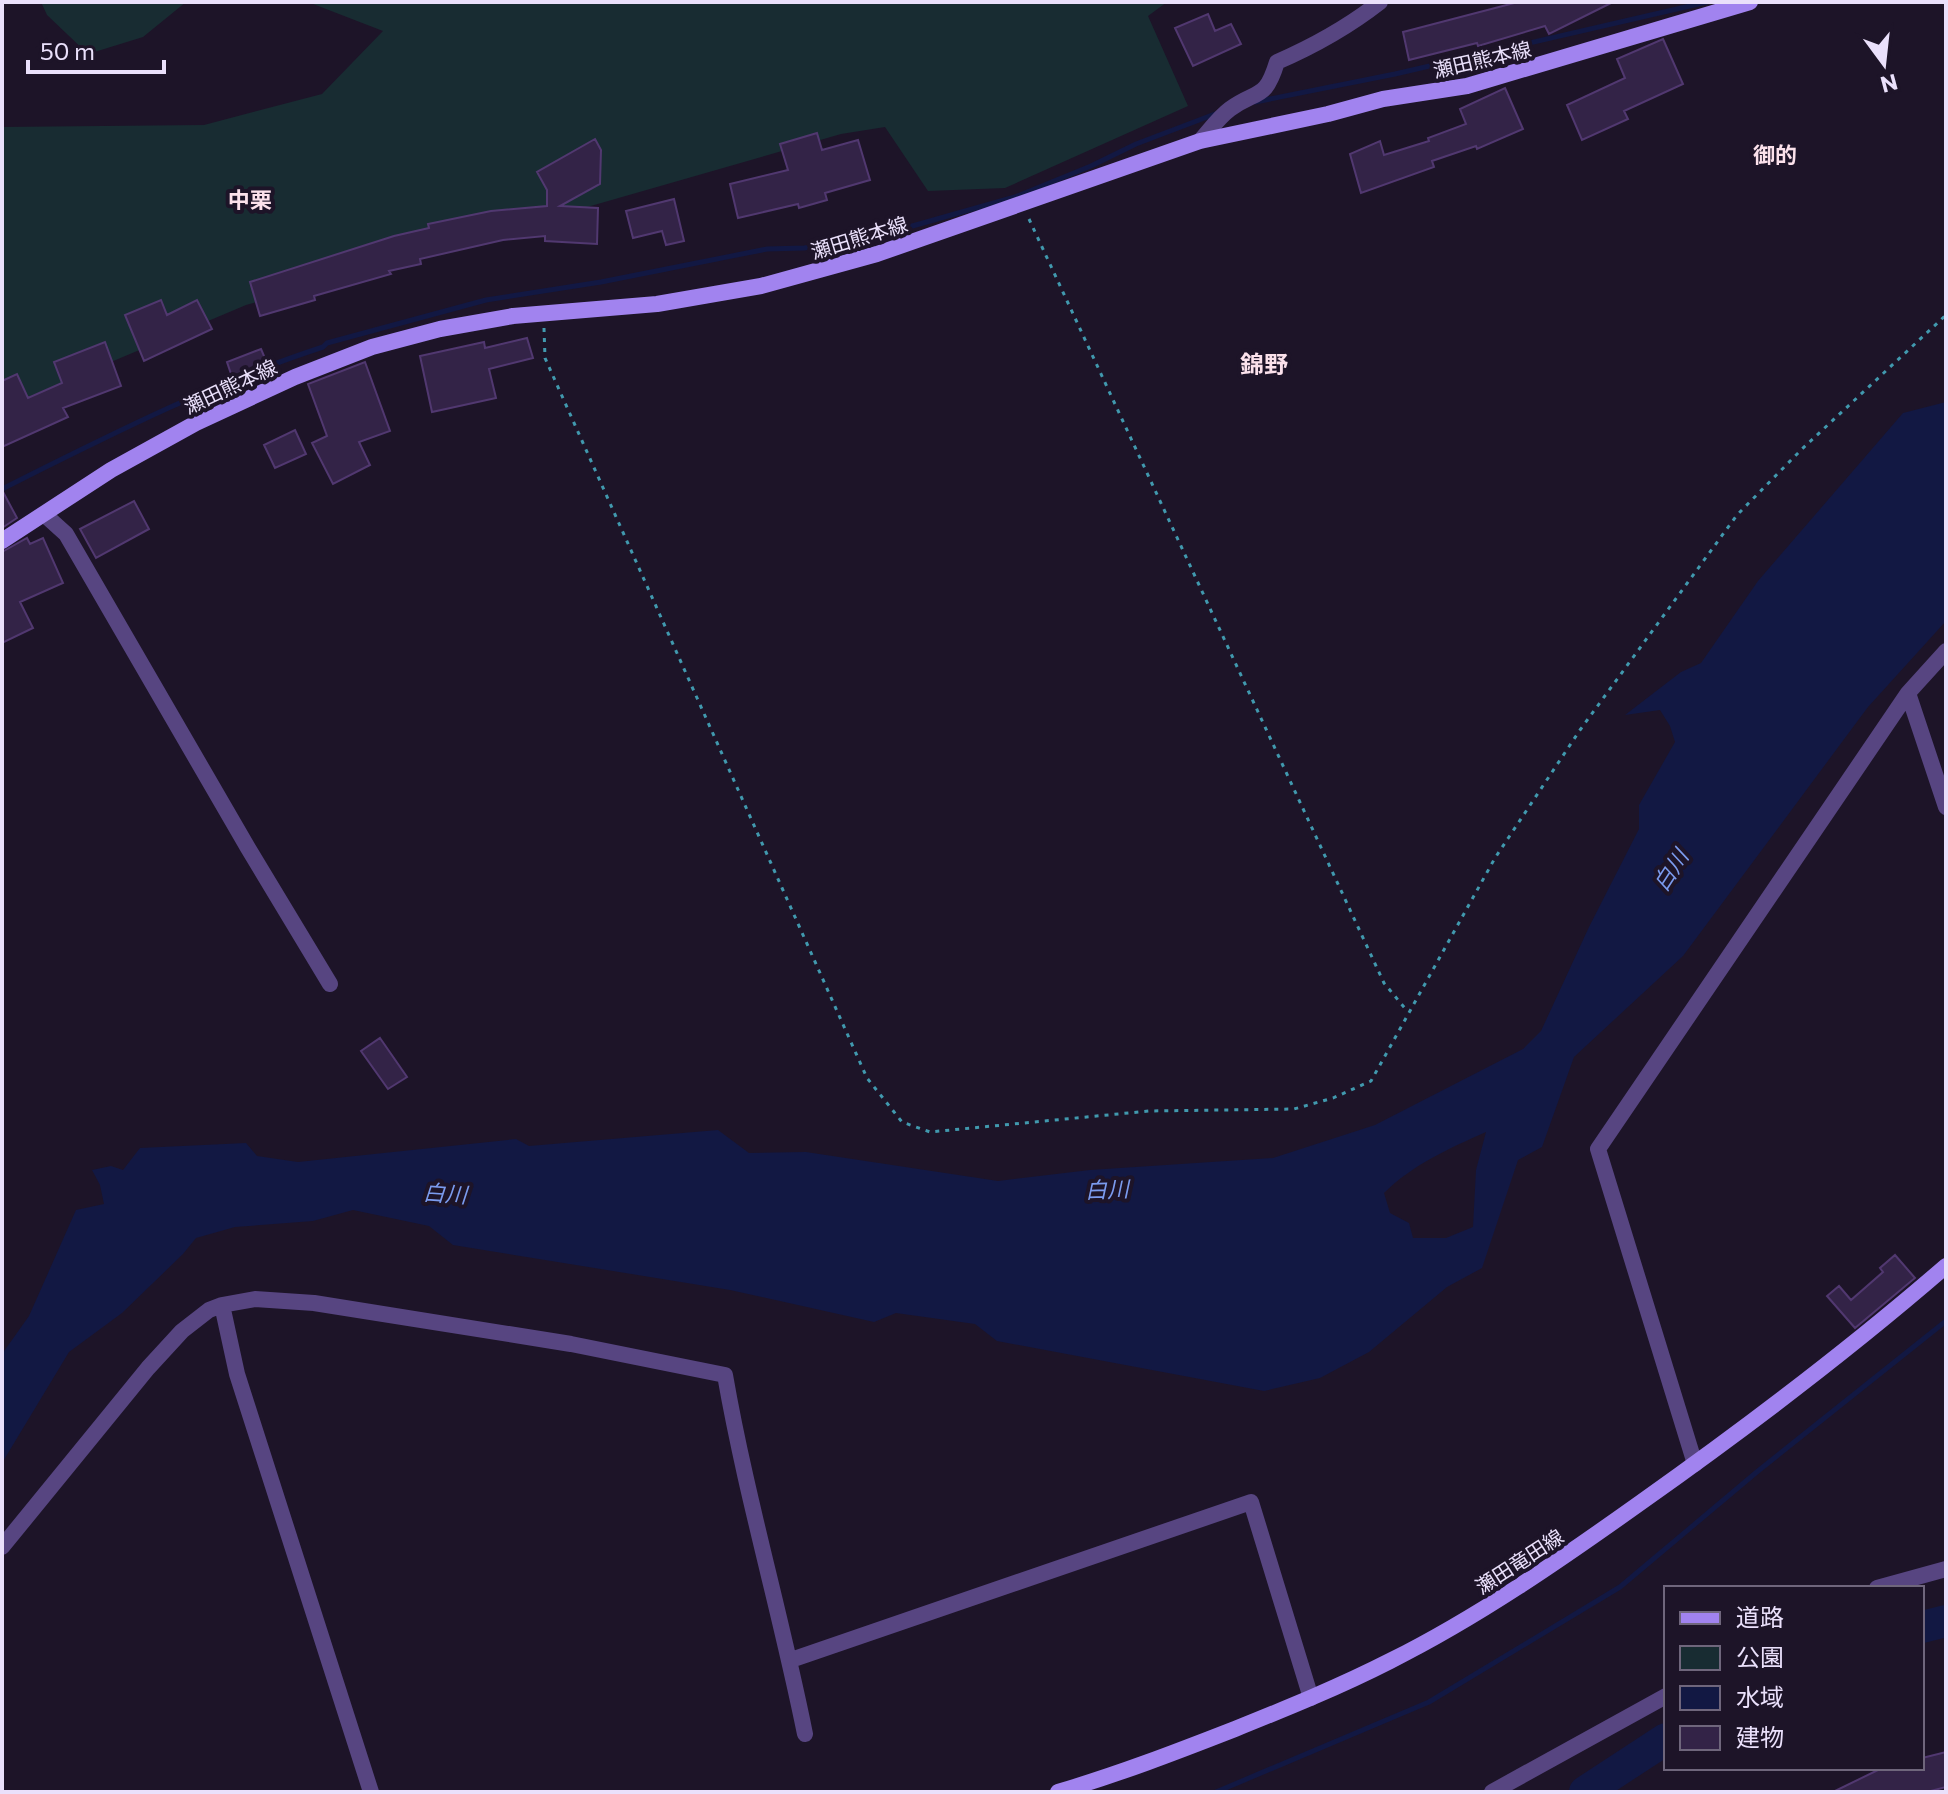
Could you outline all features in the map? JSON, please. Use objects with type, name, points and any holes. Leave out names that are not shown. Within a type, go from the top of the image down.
[{"type":"main road","name":"瀬田熊本線","points":[[2,541],[111,470],[196,423],[295,377],[372,347],[440,329],[544,313],[657,304],[761,286],[877,254],[1200,141],[1383,99],[1467,86],[1750,2]]},
{"type":"main road","name":"瀬田竜田線","points":[[1058,1792],[1123,1773],[1311,1698],[1391,1661],[1501,1599],[1695,1464],[1859,1341],[1946,1266]]},
{"type":"street","points":[[1200,141],[1230,109],[1260,95],[1271,82],[1277,62],[1343,29],[1380,2]]},
{"type":"street","points":[[45,515],[66,534],[330,984]]},
{"type":"street","points":[[1695,1464],[1598,1149],[1908,693],[1946,651]]},
{"type":"street","points":[[1908,693],[1946,807]]},
{"type":"street","points":[[2,1547],[148,1368],[182,1331],[209,1310],[222,1305],[255,1299],[314,1303],[571,1344],[725,1375],[735,1435],[791,1660],[805,1734]]},
{"type":"street","points":[[222,1305],[237,1374],[371,1792]]},
{"type":"street","points":[[791,1660],[1251,1502],[1311,1698]]},
{"type":"street","points":[[1884,1586],[1946,1569]]},
{"type":"street","points":[[1492,1792],[1664,1697]]},
{"type":"path","points":[[1026,212],[1384,983],[1408,1012]]},
{"type":"path","points":[[544,313],[545,358],[867,1078],[902,1122],[930,1132],[1149,1111],[1294,1109],[1333,1098],[1371,1081],[1495,858],[1580,730],[1737,515],[1802,449],[1946,315]]},
{"type":"green space","points":[[41,2],[186,2],[143,37],[88,54],[47,15]]},
{"type":"green space","points":[[308,2],[1167,2],[1148,16],[1188,106],[1005,188],[928,191],[885,127],[841,134],[246,305],[2,408],[2,127],[204,125],[322,94],[383,31]]},
{"type":"water","name":"白川","points":[[1946,402],[1946,621],[1868,707],[1683,956],[1574,1057],[1542,1147],[1518,1160],[1482,1268],[1447,1287],[1369,1352],[1320,1378],[1264,1391],[997,1341],[975,1324],[896,1313],[874,1322],[730,1290],[453,1245],[429,1226],[353,1210],[313,1221],[235,1227],[196,1238],[122,1313],[69,1352],[2,1463],[2,1354],[29,1316],[76,1210],[104,1204],[100,1185],[92,1170],[111,1166],[123,1170],[140,1148],[246,1143],[257,1156],[298,1162],[516,1139],[529,1146],[718,1130],[749,1153],[806,1152],[998,1181],[1090,1170],[1273,1158],[1375,1125],[1523,1049],[1541,1031],[1639,829],[1639,805],[1675,742],[1660,710],[1625,715],[1681,672],[1701,663],[1758,581],[1903,413]],"holes":[[[1486,1132],[1476,1170],[1473,1227],[1446,1238],[1413,1238],[1409,1223],[1390,1213],[1384,1193],[1395,1183],[1432,1158]]]},
{"type":"building","points":[[1518,2],[1613,2],[1549,34],[1545,26],[1478,46],[1477,43],[1409,60],[1403,32]]},
{"type":"building","points":[[1208,14],[1215,31],[1231,24],[1241,44],[1193,66],[1175,28]]},
{"type":"building","points":[[1663,39],[1683,84],[1624,111],[1628,119],[1582,140],[1567,105],[1625,78],[1617,59]]},
{"type":"building","points":[[1505,88],[1523,129],[1477,149],[1476,146],[1432,161],[1434,167],[1361,193],[1350,154],[1380,141],[1384,155],[1429,141],[1428,138],[1466,124],[1460,109]]},
{"type":"building","points":[[817,133],[822,150],[858,140],[870,180],[825,193],[827,200],[738,218],[730,184],[788,170],[780,144]]},
{"type":"building","points":[[595,139],[601,150],[600,184],[560,206],[598,208],[597,244],[545,241],[545,236],[503,240],[420,259],[421,264],[389,271],[391,274],[314,296],[315,300],[260,316],[250,282],[394,236],[429,228],[428,224],[491,211],[547,206],[547,190],[537,172]]},
{"type":"building","points":[[674,199],[684,241],[666,245],[662,231],[633,238],[626,211]]},
{"type":"building","points":[[161,300],[167,315],[197,300],[212,329],[144,361],[125,315]]},
{"type":"building","points":[[527,338],[533,358],[489,369],[496,398],[432,412],[420,356],[484,342],[485,348]]},
{"type":"building","points":[[105,342],[121,386],[63,408],[68,417],[2,447],[2,381],[17,374],[28,398],[62,383],[54,362]]},
{"type":"building","points":[[261,349],[267,363],[232,377],[227,362]]},
{"type":"building","points":[[365,362],[390,431],[359,442],[370,465],[333,484],[312,443],[327,436],[308,384]]},
{"type":"building","points":[[295,430],[306,454],[275,468],[264,445]]},
{"type":"building","points":[[2,490],[17,518],[2,528]]},
{"type":"building","points":[[134,501],[149,529],[96,558],[80,529]]},
{"type":"building","points":[[27,538],[30,544],[43,538],[63,583],[20,602],[33,628],[2,643],[2,552]]},
{"type":"building","points":[[380,1038],[407,1077],[388,1089],[361,1051]]},
{"type":"building","points":[[1895,1255],[1915,1278],[1855,1328],[1827,1296],[1839,1286],[1851,1300],[1883,1272],[1880,1268]]},
{"type":"building","points":[[1946,1752],[1946,1787],[1927,1792],[1833,1792],[1878,1770],[1924,1770],[1924,1758]]},
{"type":"waterway","points":[[1255,102],[1395,74],[1707,2]]},
{"type":"waterway","points":[[2,489],[160,412],[327,343],[486,300],[601,282],[767,249],[804,248],[877,236],[1015,197],[1136,144],[1215,114]]},
{"type":"waterway","points":[[1216,1792],[1429,1702],[1620,1587],[1758,1471],[1946,1321]]},
{"type":"waterway","points":[[1924,1626],[1946,1621]]},
{"type":"waterway","points":[[1585,1792],[1664,1740]]},
{"type":"district","name":"御的","points":[[1775,154]]},
{"type":"district","name":"中栗","points":[[250,199]]},
{"type":"district","name":"錦野","points":[[1264,363]]}]
